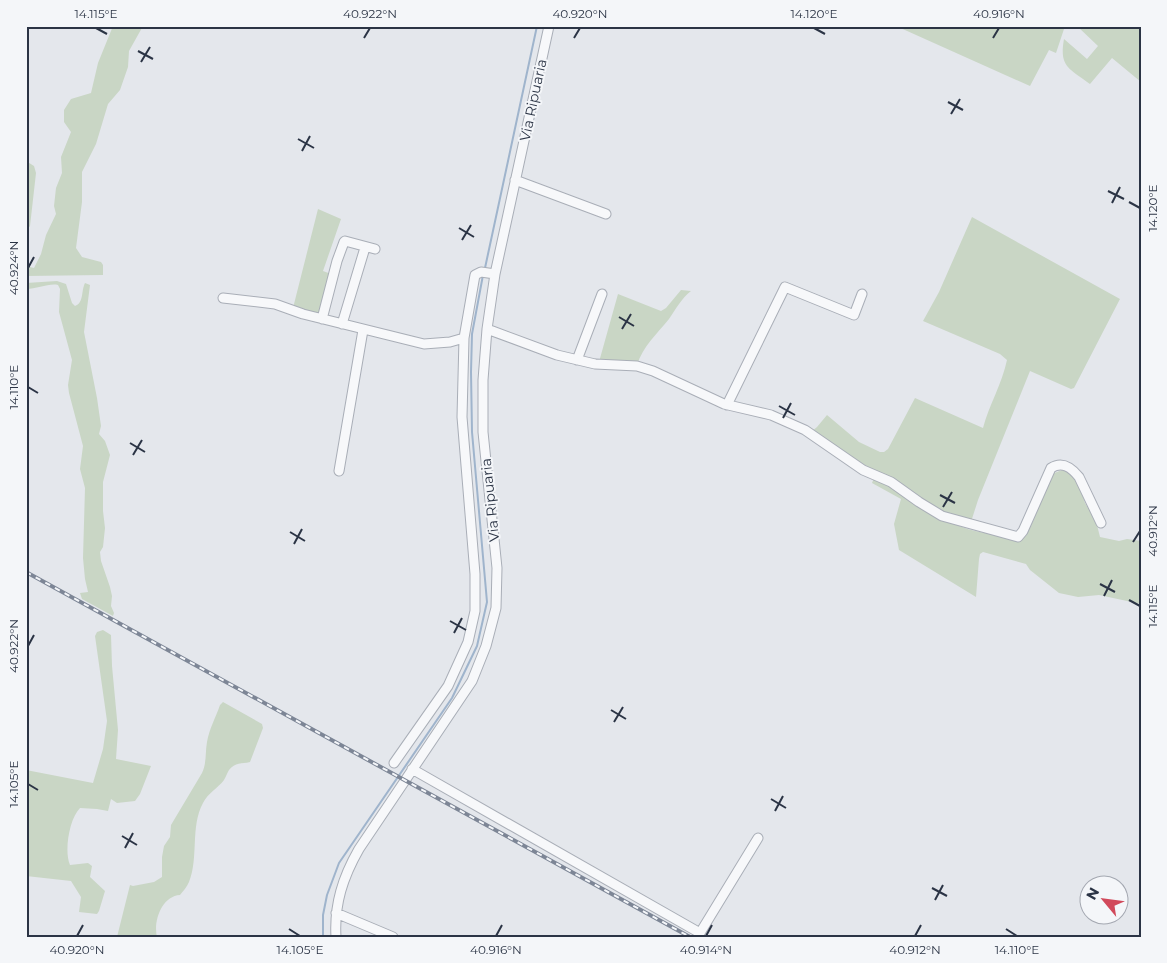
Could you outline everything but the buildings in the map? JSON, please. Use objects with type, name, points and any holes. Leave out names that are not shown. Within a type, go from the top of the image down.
[{"type":"street","name":"Via Ripuaria","points":[[336,937],[338,898],[349,867],[359,849],[472,681],[486,646],[496,608],[497,568],[482,432],[488,273],[515,180],[549,26]]},
{"type":"street","points":[[515,180],[606,214]]},
{"type":"street","points":[[322,319],[337,261],[344,242],[375,249]]},
{"type":"street","points":[[342,324],[364,251]]},
{"type":"street","points":[[394,763],[448,686],[468,642],[475,611],[475,574],[462,417],[464,338],[475,275],[488,273]]},
{"type":"street","points":[[727,405],[785,288],[854,315],[862,294]]},
{"type":"street","points":[[577,360],[602,294]]},
{"type":"street","points":[[223,298],[275,304],[322,319],[424,344],[450,342],[464,338]]},
{"type":"street","points":[[487,329],[557,355],[577,360],[595,364],[637,366],[653,371],[727,405],[771,415],[805,430],[863,470],[891,482],[942,516],[1018,537],[1023,531],[1051,468],[1056,465],[1065,465],[1074,470],[1079,477],[1100,523]]},
{"type":"street","points":[[339,471],[364,330]]},
{"type":"street","points":[[412,769],[700,933],[758,838]]},
{"type":"street","points":[[336,913],[394,937]]},
{"type":"green space","points":[[113,26],[143,26],[129,51],[128,67],[120,90],[108,104],[96,144],[82,172],[82,202],[76,248],[82,257],[101,262],[103,265],[103,275],[26,276],[26,266],[34,268],[56,214],[54,206],[56,188],[62,173],[61,157],[71,132],[64,122],[64,110],[71,99],[91,93],[98,63]]},
{"type":"green space","points":[[896,26],[1065,26],[1056,53],[1049,50],[1030,86]]},
{"type":"green space","points":[[1077,26],[1133,26],[1141,28],[1141,82],[1112,58],[1090,84],[1071,70],[1064,61],[1064,39],[1087,59],[1098,46]]},
{"type":"green space","points":[[26,161],[34,166],[36,173],[30,226],[26,231]]},
{"type":"green space","points":[[318,209],[341,219],[323,271],[331,274],[320,316],[293,308]]},
{"type":"green space","points":[[972,217],[1120,299],[1074,388],[1071,389],[1030,371],[978,500],[970,525],[958,522],[811,432],[827,415],[859,442],[884,452],[888,449],[915,398],[983,428],[1007,360],[1000,354],[923,321],[939,292]]},
{"type":"green space","points":[[57,281],[66,284],[72,303],[75,306],[81,300],[85,283],[90,285],[84,332],[97,398],[101,426],[99,434],[105,441],[110,455],[103,482],[105,528],[103,547],[100,552],[112,596],[113,616],[82,599],[80,593],[88,592],[83,558],[85,488],[80,469],[83,446],[69,393],[68,385],[72,360],[59,312],[60,289],[58,285],[47,285],[26,289],[26,283]]},
{"type":"green space","points":[[681,290],[691,291],[681,301],[647,346],[637,365],[599,362],[618,294],[661,311],[666,308]]},
{"type":"green space","points":[[1062,470],[1077,479],[1085,503],[1096,521],[1100,537],[1119,541],[1127,539],[1141,541],[1141,604],[1099,595],[1078,597],[1059,593],[1030,570],[1026,564],[983,552],[980,554],[979,559],[976,597],[899,550],[894,524],[901,499],[872,483],[874,478],[928,511],[962,527],[984,533],[1023,539],[1031,526],[1052,474]]},
{"type":"green space","points":[[103,630],[111,635],[118,730],[116,759],[151,766],[140,794],[135,801],[117,803],[111,799],[108,811],[80,808],[70,827],[67,852],[70,865],[88,863],[92,866],[90,877],[105,891],[97,914],[79,912],[81,897],[71,881],[26,876],[26,770],[93,783],[103,749],[107,721],[95,636],[97,632]]},
{"type":"green space","points":[[223,702],[262,724],[263,728],[250,762],[236,764],[231,767],[224,780],[203,803],[195,832],[194,862],[189,882],[180,895],[168,900],[160,910],[156,924],[157,937],[117,937],[130,885],[154,882],[162,877],[162,857],[164,846],[170,837],[171,825],[202,773],[205,765],[209,732]]},
{"type":"waterway","points":[[485,268],[537,26]]},
{"type":"waterway","points":[[323,937],[323,915],[327,895],[339,863],[452,698],[477,646],[487,602],[472,432],[471,372],[472,334],[483,275]]},
{"type":"railway","points":[[26,572],[690,937]]}]
